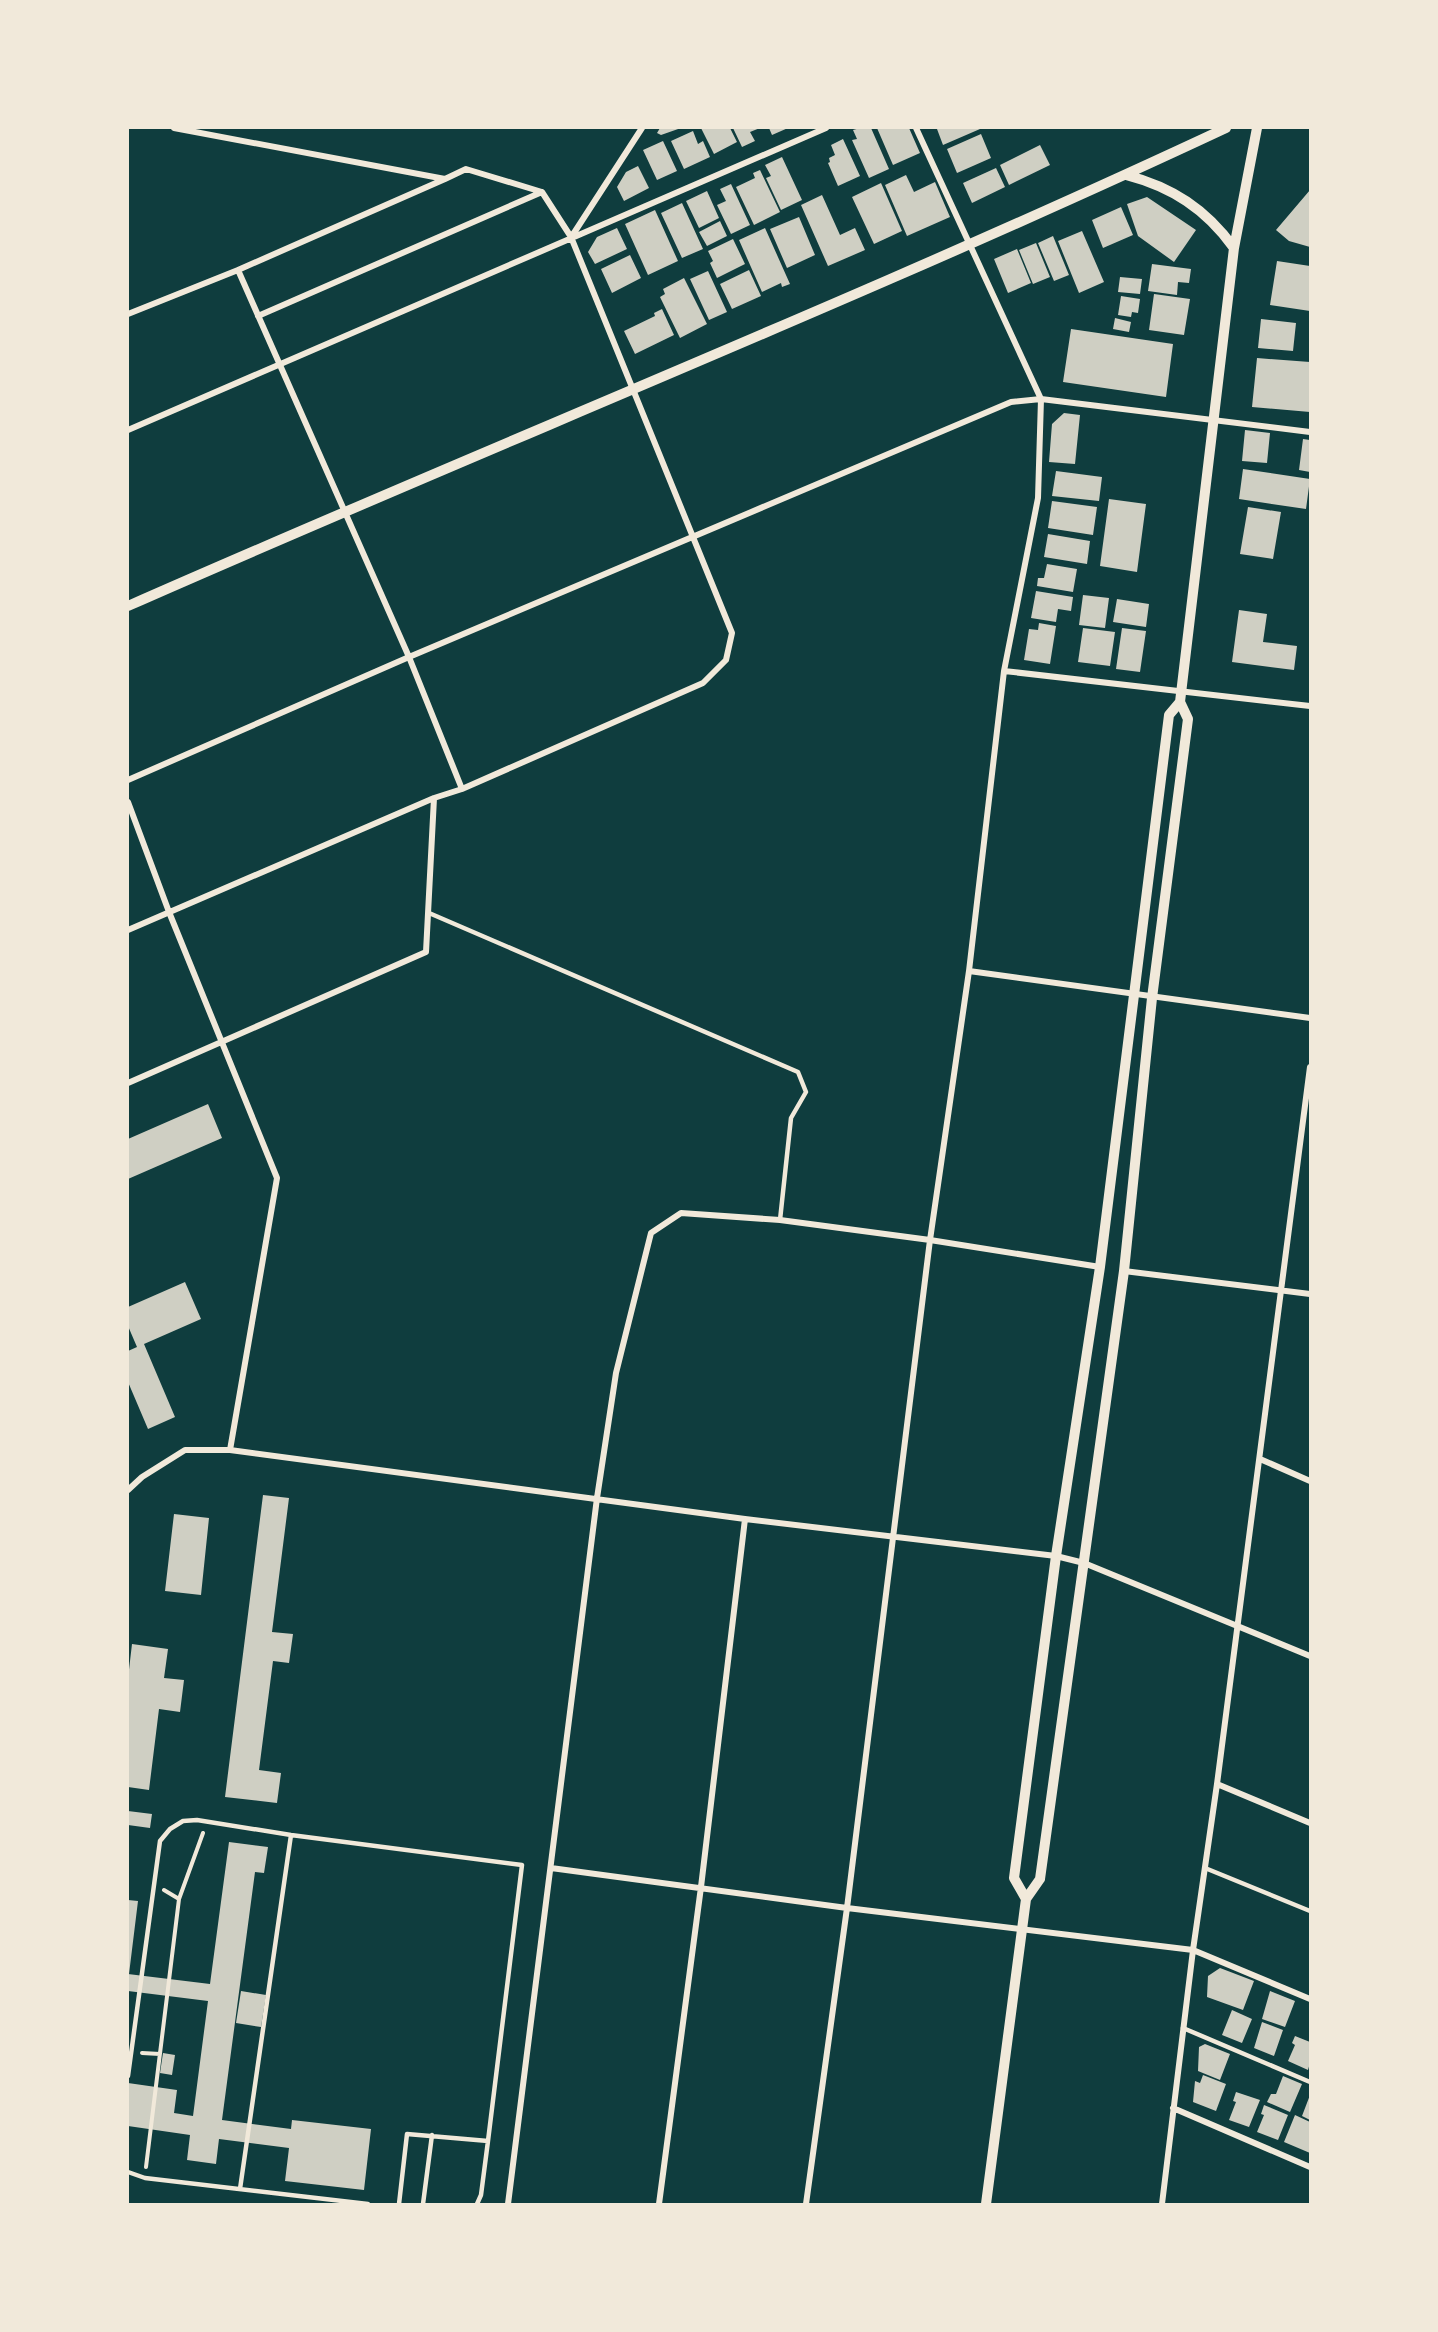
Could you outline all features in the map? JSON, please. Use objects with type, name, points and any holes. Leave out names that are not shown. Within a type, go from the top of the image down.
[{"type":"street","points":[[174,128],[445,179]]},
{"type":"street","points":[[571,237],[642,128]]},
{"type":"street","points":[[128,430],[826,128]]},
{"type":"street","points":[[806,2205],[847,1908],[930,1240],[969,971],[1004,671],[1038,498],[1041,399],[916,128]]},
{"type":"street","points":[[128,606],[344,511],[634,390],[971,243],[1226,128]]},
{"type":"street","points":[[986,2205],[1026,1899],[1040,1879],[1124,1271],[1152,998],[1188,719],[1180,702],[1181,690],[1234,248],[1257,128]]},
{"type":"street","points":[[128,314],[238,270],[466,169],[542,192],[571,237],[732,633],[726,660],[703,683],[462,789],[434,798],[128,930]]},
{"type":"street","points":[[1126,174],[1167,188],[1186,200],[1212,221],[1234,248]]},
{"type":"street","points":[[258,316],[542,192]]},
{"type":"street","points":[[238,270],[409,657],[462,789]]},
{"type":"street","points":[[128,780],[409,657],[1011,402],[1041,399],[1213,418],[1311,432]]},
{"type":"street","points":[[1004,671],[1311,706]]},
{"type":"street","points":[[1026,1899],[1014,1878],[1056,1556],[1100,1267],[1168,716],[1180,702]]},
{"type":"street","points":[[128,1083],[426,952],[434,798]]},
{"type":"street","points":[[128,802],[169,912],[277,1178],[230,1450]]},
{"type":"street","points":[[969,971],[1152,998],[1311,1018]]},
{"type":"street","points":[[1162,2205],[1193,1950],[1218,1784],[1311,1067]]},
{"type":"street","points":[[508,2205],[597,1498],[616,1373],[651,1233],[681,1214],[780,1220],[930,1240],[1100,1267]]},
{"type":"street","points":[[1124,1271],[1311,1294]]},
{"type":"street","points":[[128,1490],[142,1477],[185,1450],[230,1450],[746,1519],[1056,1556],[1084,1563],[1311,1656]]},
{"type":"street","points":[[1260,1459],[1311,1481]]},
{"type":"street","points":[[659,2205],[746,1519]]},
{"type":"street","points":[[1218,1784],[1311,1823]]},
{"type":"street","points":[[552,1868],[847,1908],[1193,1950],[1311,1999]]},
{"type":"street","points":[[1173,2108],[1311,2167]]},
{"type":"lane","points":[[429,913],[798,1072],[806,1092],[790,1118],[780,1220]]},
{"type":"lane","points":[[128,2076],[160,1840],[170,1829],[183,1821],[207,1821],[291,1835],[522,1865],[481,2195],[477,2205]]},
{"type":"lane","points":[[240,2189],[291,1835]]},
{"type":"lane","points":[[1205,1868],[1311,1911]]},
{"type":"lane","points":[[1184,2028],[1311,2082]]},
{"type":"lane","points":[[399,2205],[407,2134],[488,2141]]},
{"type":"lane","points":[[423,2205],[432,2135]]},
{"type":"lane","points":[[128,2172],[145,2178],[368,2205]]},
{"type":"path","points":[[145,2178],[179,1899],[207,1821]]},
{"type":"building","points":[[660,128],[681,128],[661,135],[657,133]]},
{"type":"building","points":[[701,128],[730,128],[737,142],[714,154]]},
{"type":"building","points":[[733,128],[760,128],[750,132],[755,141],[742,147]]},
{"type":"building","points":[[769,128],[788,128],[772,135]]},
{"type":"building","points":[[871,128],[889,169],[869,178],[852,140],[857,139],[853,130]]},
{"type":"building","points":[[877,128],[909,128],[920,153],[893,165]]},
{"type":"building","points":[[937,129],[980,129],[943,145]]},
{"type":"building","points":[[693,131],[698,144],[703,141],[710,157],[684,169],[671,141]]},
{"type":"building","points":[[981,134],[991,158],[957,173],[947,149]]},
{"type":"building","points":[[843,139],[860,176],[838,186],[828,163],[829,158],[835,155],[831,145]]},
{"type":"building","points":[[663,141],[677,171],[657,180],[643,150]]},
{"type":"building","points":[[1040,145],[1050,165],[1009,185],[1000,165]]},
{"type":"building","points":[[782,157],[802,200],[781,210],[766,178],[771,176],[765,165]]},
{"type":"building","points":[[638,166],[649,188],[624,201],[617,187],[626,172]]},
{"type":"building","points":[[996,168],[1005,187],[972,203],[963,183]]},
{"type":"building","points":[[760,170],[780,212],[754,225],[736,187],[755,178],[753,173]]},
{"type":"building","points":[[906,175],[914,192],[935,182],[950,217],[907,236],[885,185]]},
{"type":"building","points":[[881,183],[902,231],[874,244],[852,197]]},
{"type":"building","points":[[731,184],[750,225],[731,234],[717,205],[726,201],[720,189]]},
{"type":"building","points":[[1310,190],[1310,247],[1289,241],[1276,230]]},
{"type":"building","points":[[707,191],[719,218],[699,228],[686,201]]},
{"type":"building","points":[[822,195],[840,235],[855,228],[865,250],[828,266],[801,205]]},
{"type":"building","points":[[1147,197],[1196,230],[1174,262],[1138,236],[1127,204]]},
{"type":"building","points":[[682,203],[703,249],[682,258],[661,213]]},
{"type":"building","points":[[1121,207],[1133,235],[1103,248],[1092,220]]},
{"type":"building","points":[[655,210],[678,261],[648,275],[625,224]]},
{"type":"building","points":[[799,217],[815,255],[787,268],[770,229]]},
{"type":"building","points":[[720,221],[727,236],[707,246],[699,232]]},
{"type":"building","points":[[617,228],[627,249],[595,264],[588,252],[597,237]]},
{"type":"building","points":[[765,228],[790,284],[782,287],[781,283],[762,292],[739,240]]},
{"type":"building","points":[[1082,231],[1104,282],[1079,293],[1058,241]]},
{"type":"building","points":[[1053,236],[1069,275],[1054,281],[1038,243]]},
{"type":"building","points":[[733,239],[745,264],[717,278],[710,263],[713,261],[708,251]]},
{"type":"building","points":[[1036,243],[1050,277],[1033,284],[1019,250]]},
{"type":"building","points":[[1017,249],[1031,283],[1008,293],[994,259]]},
{"type":"building","points":[[630,255],[641,278],[612,293],[601,269]]},
{"type":"building","points":[[1277,261],[1310,266],[1310,311],[1270,305]]},
{"type":"building","points":[[1152,264],[1191,269],[1189,283],[1178,282],[1177,295],[1148,291]]},
{"type":"building","points":[[749,270],[761,296],[732,309],[720,284]]},
{"type":"building","points":[[708,271],[727,312],[709,320],[690,279]]},
{"type":"building","points":[[1120,277],[1142,279],[1140,294],[1118,292]]},
{"type":"building","points":[[684,278],[707,324],[680,338],[660,297],[665,294],[663,289]]},
{"type":"building","points":[[1154,294],[1190,299],[1184,335],[1149,330]]},
{"type":"building","points":[[1121,296],[1140,299],[1138,313],[1132,312],[1131,317],[1118,315]]},
{"type":"building","points":[[662,309],[674,335],[635,354],[624,331],[655,316],[654,313]]},
{"type":"building","points":[[1115,318],[1131,322],[1129,332],[1113,329]]},
{"type":"building","points":[[1261,319],[1296,323],[1293,351],[1258,348]]},
{"type":"building","points":[[1071,329],[1173,344],[1166,397],[1063,382]]},
{"type":"building","points":[[1257,358],[1310,362],[1310,412],[1252,407]]},
{"type":"building","points":[[1064,413],[1080,415],[1075,464],[1049,462],[1052,424]]},
{"type":"building","points":[[1245,430],[1270,433],[1267,463],[1242,461]]},
{"type":"building","points":[[1303,439],[1310,440],[1310,472],[1299,470]]},
{"type":"building","points":[[1243,469],[1310,479],[1306,509],[1239,499]]},
{"type":"building","points":[[1056,471],[1102,477],[1099,501],[1052,496]]},
{"type":"building","points":[[1109,499],[1146,504],[1137,572],[1100,566]]},
{"type":"building","points":[[1052,501],[1097,507],[1093,535],[1048,528]]},
{"type":"building","points":[[1248,507],[1281,512],[1273,559],[1240,554]]},
{"type":"building","points":[[1048,534],[1090,541],[1087,564],[1044,557]]},
{"type":"building","points":[[1047,564],[1077,569],[1073,592],[1037,586],[1038,578],[1044,578]]},
{"type":"building","points":[[1036,591],[1073,597],[1071,611],[1058,609],[1056,622],[1031,618]]},
{"type":"building","points":[[1083,595],[1109,598],[1105,628],[1079,625]]},
{"type":"building","points":[[1117,599],[1149,604],[1146,627],[1113,622]]},
{"type":"building","points":[[1239,610],[1267,614],[1263,642],[1297,646],[1294,670],[1232,662]]},
{"type":"building","points":[[1039,623],[1056,626],[1050,664],[1024,660],[1029,629],[1038,630]]},
{"type":"building","points":[[1083,628],[1115,632],[1110,666],[1078,662]]},
{"type":"building","points":[[1122,628],[1146,631],[1140,672],[1116,669]]},
{"type":"building","points":[[208,1104],[222,1138],[128,1179],[128,1139]]},
{"type":"building","points":[[185,1282],[201,1319],[144,1344],[175,1417],[148,1429],[128,1382],[128,1351],[137,1347],[128,1326],[128,1307]]},
{"type":"building","points":[[263,1495],[289,1498],[272,1632],[293,1634],[289,1663],[273,1661],[259,1770],[281,1773],[277,1803],[225,1797]]},
{"type":"building","points":[[174,1514],[209,1518],[201,1595],[165,1591]]},
{"type":"building","points":[[132,1644],[168,1649],[164,1678],[184,1680],[180,1712],[159,1709],[149,1790],[128,1787],[128,1678]]},
{"type":"building","points":[[128,1811],[152,1814],[150,1828],[128,1825]]},
{"type":"building","points":[[229,1842],[268,1847],[264,1873],[255,1872],[222,2120],[291,2129],[292,2120],[371,2129],[364,2190],[285,2181],[289,2148],[219,2139],[216,2164],[187,2160],[190,2135],[128,2126],[128,2083],[177,2090],[174,2113],[193,2116],[208,2001],[128,1991],[128,1974],[210,1984]]},
{"type":"building","points":[[128,1900],[138,1901],[129,1974],[128,1974]]},
{"type":"building","points":[[1220,1968],[1254,1981],[1243,2010],[1207,1997],[1208,1976]]},
{"type":"building","points":[[241,1991],[266,1995],[261,2027],[236,2023]]},
{"type":"building","points":[[1270,1991],[1295,2001],[1285,2027],[1262,2019]]},
{"type":"building","points":[[1232,2010],[1252,2019],[1242,2043],[1222,2035]]},
{"type":"building","points":[[1262,2022],[1283,2030],[1274,2056],[1254,2048]]},
{"type":"building","points":[[1295,2036],[1310,2042],[1308,2070],[1288,2061],[1295,2045],[1292,2043]]},
{"type":"building","points":[[1205,2044],[1230,2054],[1220,2080],[1198,2071],[1199,2047]]},
{"type":"building","points":[[163,2053],[175,2055],[172,2075],[160,2073]]},
{"type":"building","points":[[1203,2075],[1226,2084],[1216,2111],[1193,2102],[1195,2081],[1200,2083]]},
{"type":"building","points":[[1283,2076],[1302,2084],[1290,2112],[1267,2102],[1271,2094],[1276,2094]]},
{"type":"building","points":[[1236,2092],[1260,2100],[1249,2127],[1229,2120],[1236,2102],[1233,2101]]},
{"type":"building","points":[[1310,2095],[1310,2120],[1302,2116]]},
{"type":"building","points":[[1264,2105],[1288,2115],[1278,2140],[1257,2132],[1264,2115],[1261,2114]]},
{"type":"building","points":[[1295,2115],[1310,2122],[1310,2153],[1284,2142]]}]
